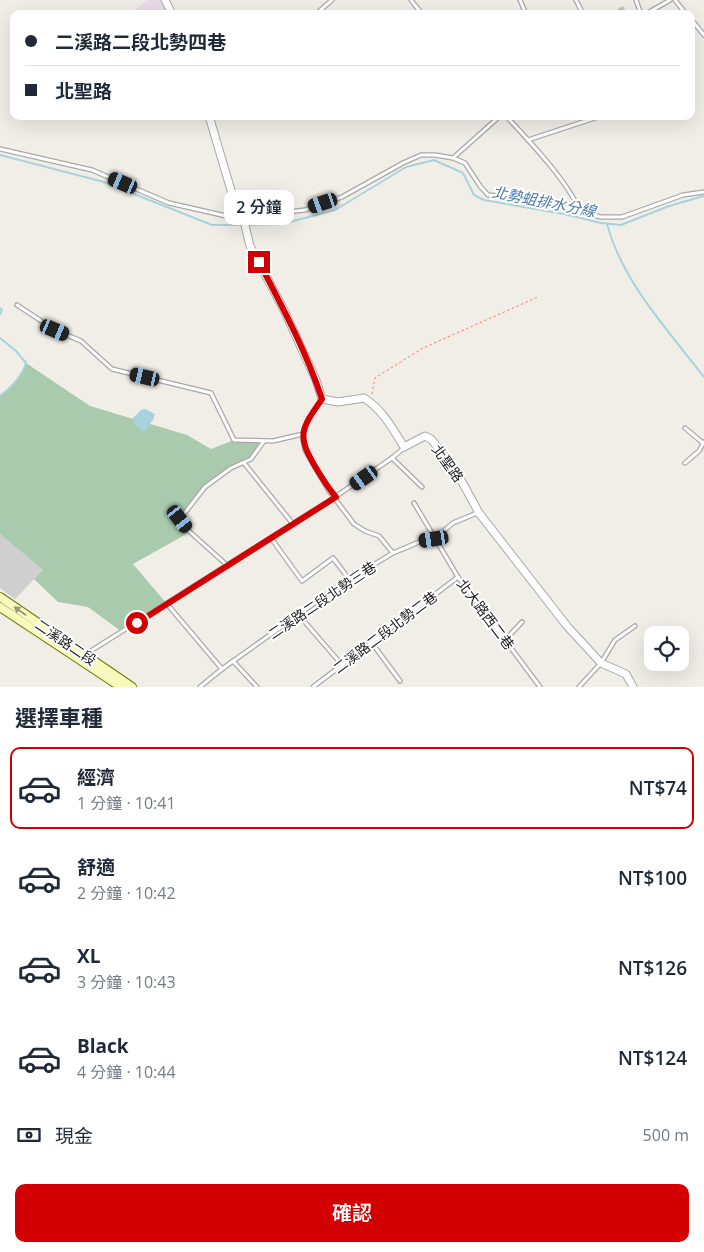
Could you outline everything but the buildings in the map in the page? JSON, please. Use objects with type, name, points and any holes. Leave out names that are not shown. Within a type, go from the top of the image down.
[{"type":"main road","name":"二溪路二段","points":[[0,597],[121,687]]},
{"type":"main road","name":"二溪路二段","points":[[0,607],[132,687]]},
{"type":"street","points":[[209,120],[233,197],[244,222],[250,246],[284,310],[316,380],[322,399],[338,402],[364,398],[371,402],[388,422],[404,448]]},
{"type":"street","name":"北聖路","points":[[404,448],[425,436],[431,439],[455,469],[478,512],[566,626],[601,662],[626,674],[634,687]]},
{"type":"lane","points":[[321,10],[332,0]]},
{"type":"lane","points":[[411,0],[419,10]]},
{"type":"lane","points":[[653,10],[670,0]]},
{"type":"lane","points":[[675,0],[683,10]]},
{"type":"lane","points":[[695,24],[704,34]]},
{"type":"lane","points":[[453,158],[496,120]]},
{"type":"lane","points":[[510,120],[573,196],[580,211]]},
{"type":"lane","points":[[528,140],[589,120]]},
{"type":"lane","points":[[0,149],[92,170],[169,203],[235,218],[244,222],[305,210],[342,197],[402,163],[421,155],[453,158],[465,163],[480,186],[488,194],[534,199],[601,217],[622,217],[683,195],[704,192]]},
{"type":"lane","points":[[17,305],[55,330],[81,341],[112,370],[211,393],[234,440],[273,441],[303,434]]},
{"type":"lane","points":[[322,399],[309,418],[303,434],[305,450],[330,491],[354,524],[365,531],[379,536],[393,553]]},
{"type":"lane","points":[[685,428],[703,442],[699,451],[685,463]]},
{"type":"lane","points":[[228,566],[190,532],[180,519],[205,488],[231,468],[251,459],[264,441]]},
{"type":"lane","points":[[83,658],[336,497],[404,448]]},
{"type":"lane","points":[[392,458],[422,487]]},
{"type":"lane","points":[[244,462],[293,524]]},
{"type":"lane","name":"北大路西二巷","points":[[414,503],[458,577],[540,687]]},
{"type":"lane","name":"二溪路二段北勢三巷","points":[[200,687],[232,661],[349,579],[393,553],[424,540],[434,539],[453,523],[478,512]]},
{"type":"lane","points":[[272,538],[302,581],[333,558],[349,579]]},
{"type":"lane","name":"二溪路二段北勢二巷","points":[[313,687],[458,577]]},
{"type":"lane","points":[[167,604],[222,669]]},
{"type":"lane","points":[[298,614],[342,665]]},
{"type":"lane","points":[[505,640],[522,622]]},
{"type":"lane","points":[[579,687],[601,662],[615,640],[635,626]]},
{"type":"lane","points":[[372,643],[400,681]]},
{"type":"lane","points":[[232,661],[257,687]]},
{"type":"path","points":[[371,402],[375,378],[380,374],[423,348],[538,297]]},
{"type":"shaded area","points":[[147,0],[160,0],[166,10],[135,10]]},
{"type":"shaded area","points":[[0,534],[43,570],[15,599],[0,588]]},
{"type":"green space","points":[[26,363],[90,406],[187,435],[211,449],[234,440],[264,441],[251,459],[231,468],[205,487],[180,519],[190,532],[133,564],[167,604],[122,632],[88,607],[58,602],[34,579],[43,570],[0,534],[0,396],[16,381]]},
{"type":"water","points":[[145,409],[155,414],[144,432],[136,426],[132,419],[141,410]]},
{"type":"waterway","name":"北勢蛆排水分線","points":[[0,155],[104,182],[212,225],[242,225]]},
{"type":"waterway","name":"北勢蛆排水分線","points":[[246,225],[282,224],[335,210],[406,167],[434,160],[463,173],[474,195],[484,200],[564,214],[601,223],[621,225],[669,206],[704,196]]},
{"type":"waterway","points":[[607,224],[614,246],[635,286],[704,377]]},
{"type":"waterway","points":[[0,308],[2,310],[0,314]]},
{"type":"waterway","points":[[0,338],[16,351],[26,363],[16,381],[0,396]]},
{"type":"route","points":[[137,623],[336,497],[330,491],[305,450],[303,440],[304,430],[309,418],[322,399],[316,380],[284,310],[259,262]]}]
